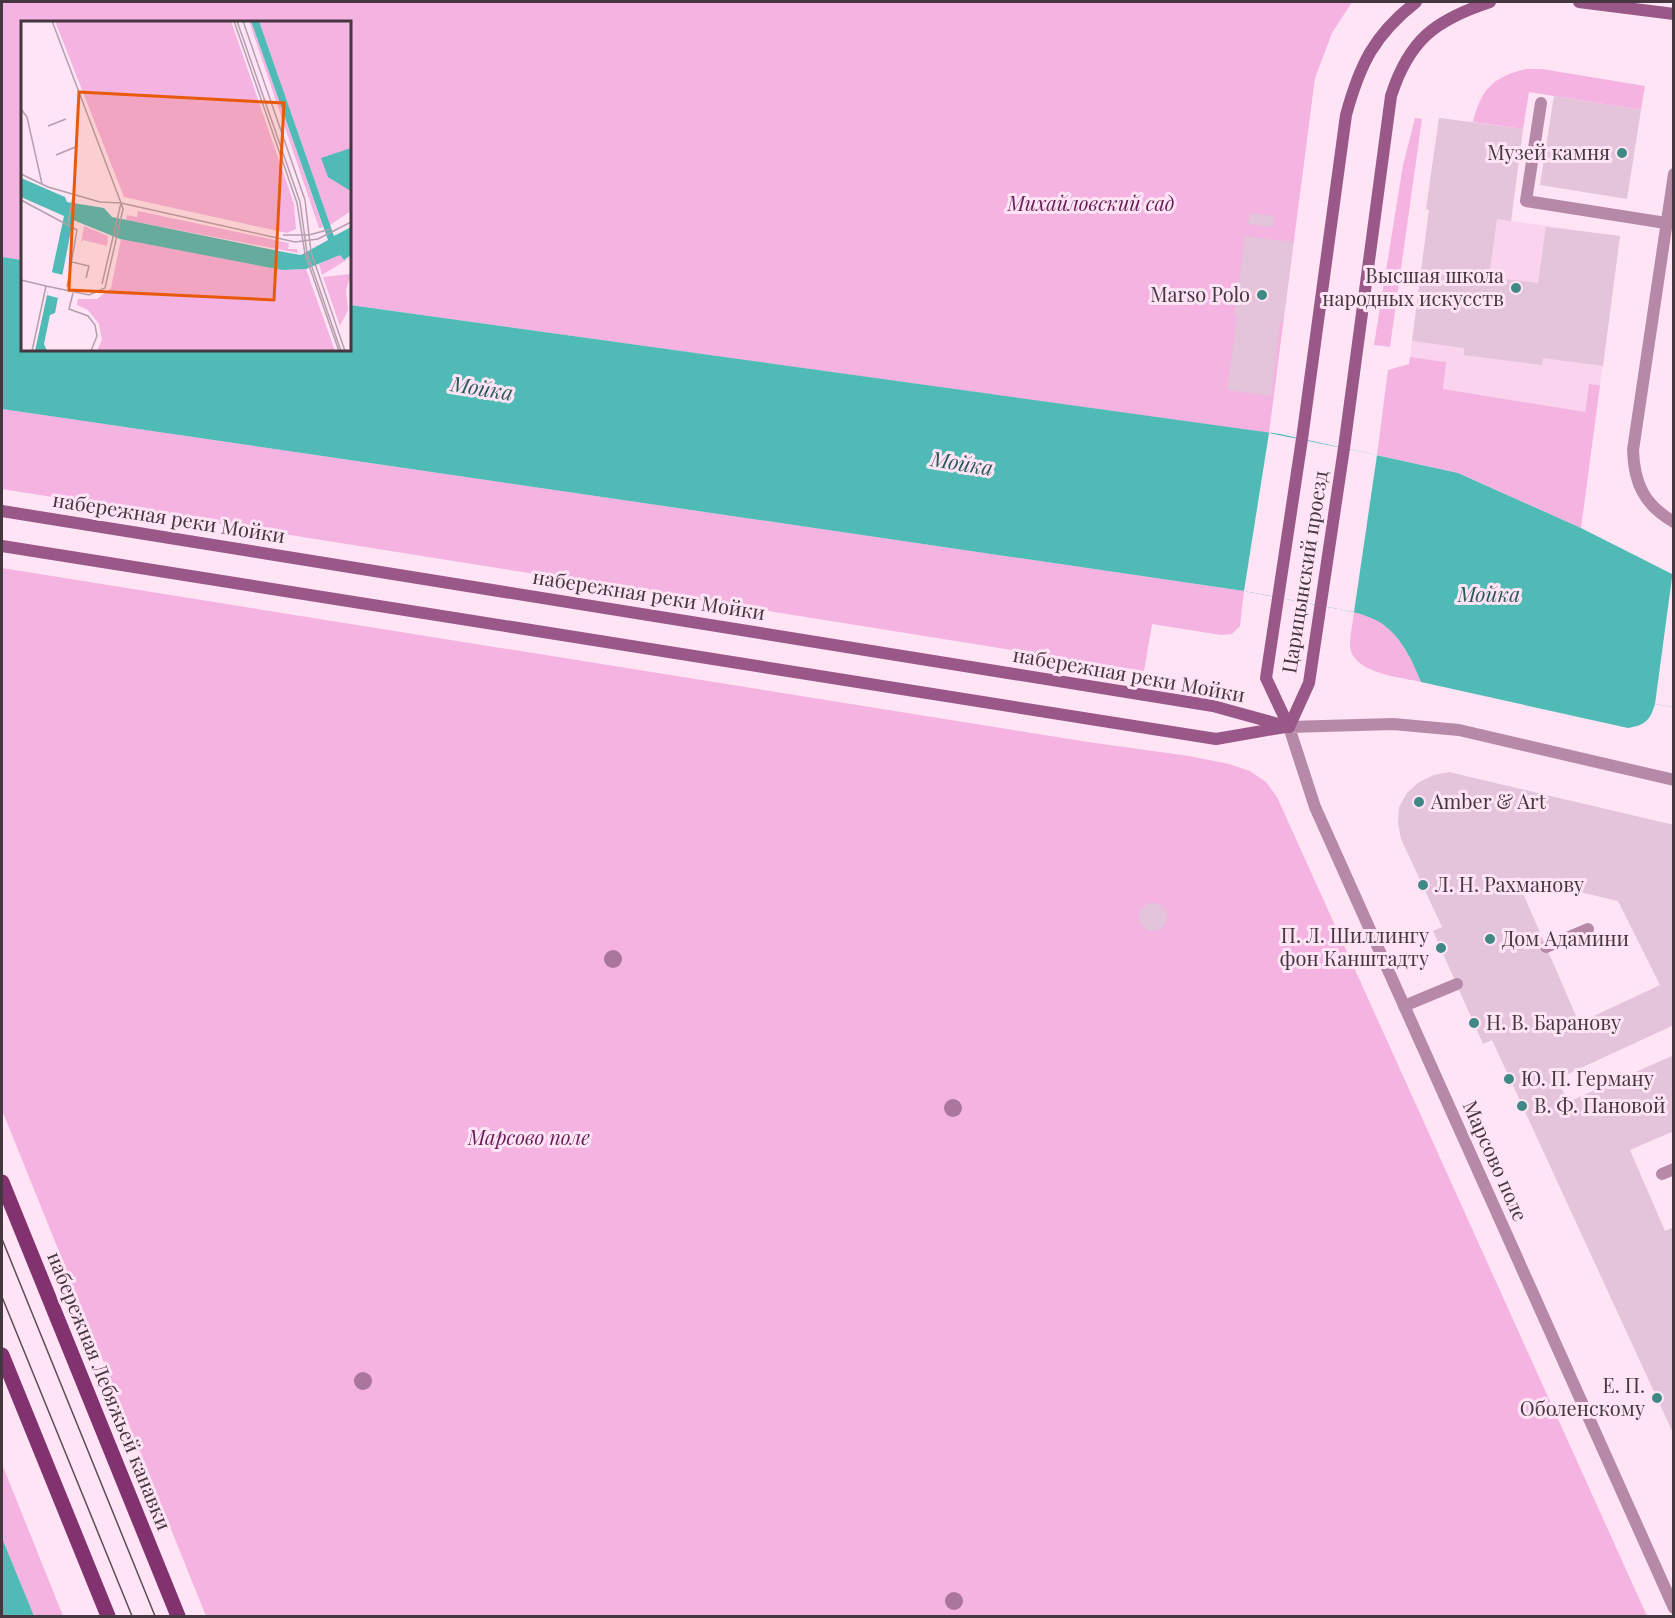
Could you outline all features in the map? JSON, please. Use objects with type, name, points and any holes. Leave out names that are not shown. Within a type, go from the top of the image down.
[{"type":"main road","name":"Царицынский проезд","points":[[1289,726],[1266,678],[1302,439],[1346,116],[1370,50],[1386,28],[1416,2]]},
{"type":"main road","name":"Царицынский проезд","points":[[1289,726],[1309,683],[1344,448],[1391,96],[1398,74],[1420,40],[1450,17],[1490,2]]},
{"type":"main road","points":[[1579,2],[1674,14]]},
{"type":"main road","name":"набережная реки Мойки","points":[[2,511],[1213,706],[1289,726]]},
{"type":"main road","name":"набережная реки Мойки","points":[[2,546],[1216,739],[1289,726]]},
{"type":"main road","name":"набережная Лебяжьей канавки","points":[[2,1182],[178,1617]]},
{"type":"main road","points":[[2,1355],[108,1617]]},
{"type":"street","points":[[1541,104],[1526,201],[1666,223]]},
{"type":"street","points":[[1672,521],[1649,502],[1639,488],[1633,468],[1633,450],[1674,174]]},
{"type":"street","name":"набережная реки Мойки","points":[[1289,726],[1393,724],[1459,730],[1674,780]]},
{"type":"street","name":"Марсово поле","points":[[1289,726],[1315,807],[1674,1608]]},
{"type":"street","points":[[1546,947],[1588,929]]},
{"type":"street","points":[[1404,1006],[1457,984]]},
{"type":"street","points":[[1662,1174],[1674,1169]]},
{"type":"shaded area","name":"Высшая школа народных искусств","points":[[1439,118],[1523,129],[1511,221],[1620,236],[1600,385],[1589,384],[1585,412],[1442,389],[1446,362],[1410,357],[1429,210],[1426,209]]},
{"type":"green space","name":"Михайловский сад","points":[[2,2],[1352,2],[1332,33],[1315,78],[1269,433],[351,305],[351,21],[21,21],[21,260],[2,257]]},
{"type":"green space","points":[[1526,69],[1542,69],[1645,86],[1641,110],[1529,92],[1523,129],[1473,122],[1480,101],[1490,86],[1505,76]]},
{"type":"green space","points":[[1415,118],[1422,119],[1390,347],[1374,345],[1403,165]]},
{"type":"green space","points":[[1410,357],[1446,362],[1443,389],[1585,412],[1589,384],[1600,385],[1581,528],[1458,473],[1377,455],[1388,370],[1409,364]]},
{"type":"green space","points":[[2,409],[1244,591],[1240,626],[1232,634],[1221,635],[1152,624],[1144,671],[2,489]]},
{"type":"green space","name":"Марсово поле","points":[[2,568],[1088,742],[1189,756],[1250,771],[1266,782],[1277,797],[1647,1616],[206,1616],[2,1110]]},
{"type":"green space","points":[[1354,612],[1382,623],[1397,637],[1413,663],[1421,682],[1378,672],[1359,662],[1352,654],[1350,645]]},
{"type":"green space","points":[[2,1464],[63,1616],[34,1616],[2,1538]]},
{"type":"water","name":"Мойка","points":[[2,257],[21,260],[21,351],[351,351],[351,305],[1280,434],[1458,473],[1581,528],[1672,574],[1673,570],[1673,707],[1655,704],[1646,721],[1628,728],[1421,682],[1402,644],[1380,623],[1353,612],[1244,591],[2,409]]},
{"type":"water","points":[[2,1538],[34,1616],[2,1616]]},
{"type":"pier","points":[[1269,433],[1377,455],[1354,612],[1244,591]]},
{"type":"pier","points":[[1673,570],[1673,707],[1655,704]]},
{"type":"building","points":[[1554,96],[1641,110],[1627,199],[1540,185]]},
{"type":"building","name":"Высшая школа народных искусств","points":[[1439,118],[1523,129],[1511,221],[1497,219],[1489,277],[1538,283],[1546,227],[1620,236],[1603,366],[1543,358],[1542,365],[1464,355],[1464,348],[1412,341],[1429,210],[1426,209]]},
{"type":"building","points":[[1250,213],[1274,216],[1273,227],[1248,224]]},
{"type":"building","points":[[1245,236],[1293,242],[1271,396],[1227,390]]},
{"type":"building","name":"Дом Адамини","points":[[1449,772],[1674,825],[1674,1025],[1557,1079],[1568,1102],[1674,1055],[1674,1131],[1630,1150],[1665,1231],[1674,1227],[1674,1435],[1492,1040],[1483,1044],[1433,931],[1442,927],[1401,839],[1398,823],[1399,807],[1407,793],[1419,782],[1434,775]],"holes":[[[1516,877],[1618,901],[1660,985],[1579,1023]]]},
{"type":"building","points":[[1153,903],[1163,907],[1167,917],[1163,927],[1153,931],[1143,927],[1139,917],[1143,907]]},
{"type":"tram line","points":[[2,1239],[155,1616]]},
{"type":"tram line","points":[[2,1297],[132,1616]]},
{"type":"place","name":"Музей камня","points":[[1622,153]]},
{"type":"place","name":"Высшая школа народных искусств","points":[[1516,288]]},
{"type":"place","name":"Marso Polo","points":[[1262,295]]},
{"type":"place","name":"Amber & Art","points":[[1419,802]]},
{"type":"place","name":"Л. Н. Рахманову","points":[[1423,885]]},
{"type":"place","name":"Дом Адамини","points":[[1490,939]]},
{"type":"place","name":"П. Л. Шиллингу фон Канштадту","points":[[1441,948]]},
{"type":"place","name":"Н. В. Баранову","points":[[1474,1023]]},
{"type":"place","name":"Ю. П. Герману","points":[[1509,1079]]},
{"type":"place","name":"В. Ф. Пановой","points":[[1522,1106]]},
{"type":"place","name":"Е. П. Оболенскому","points":[[1657,1398]]}]
